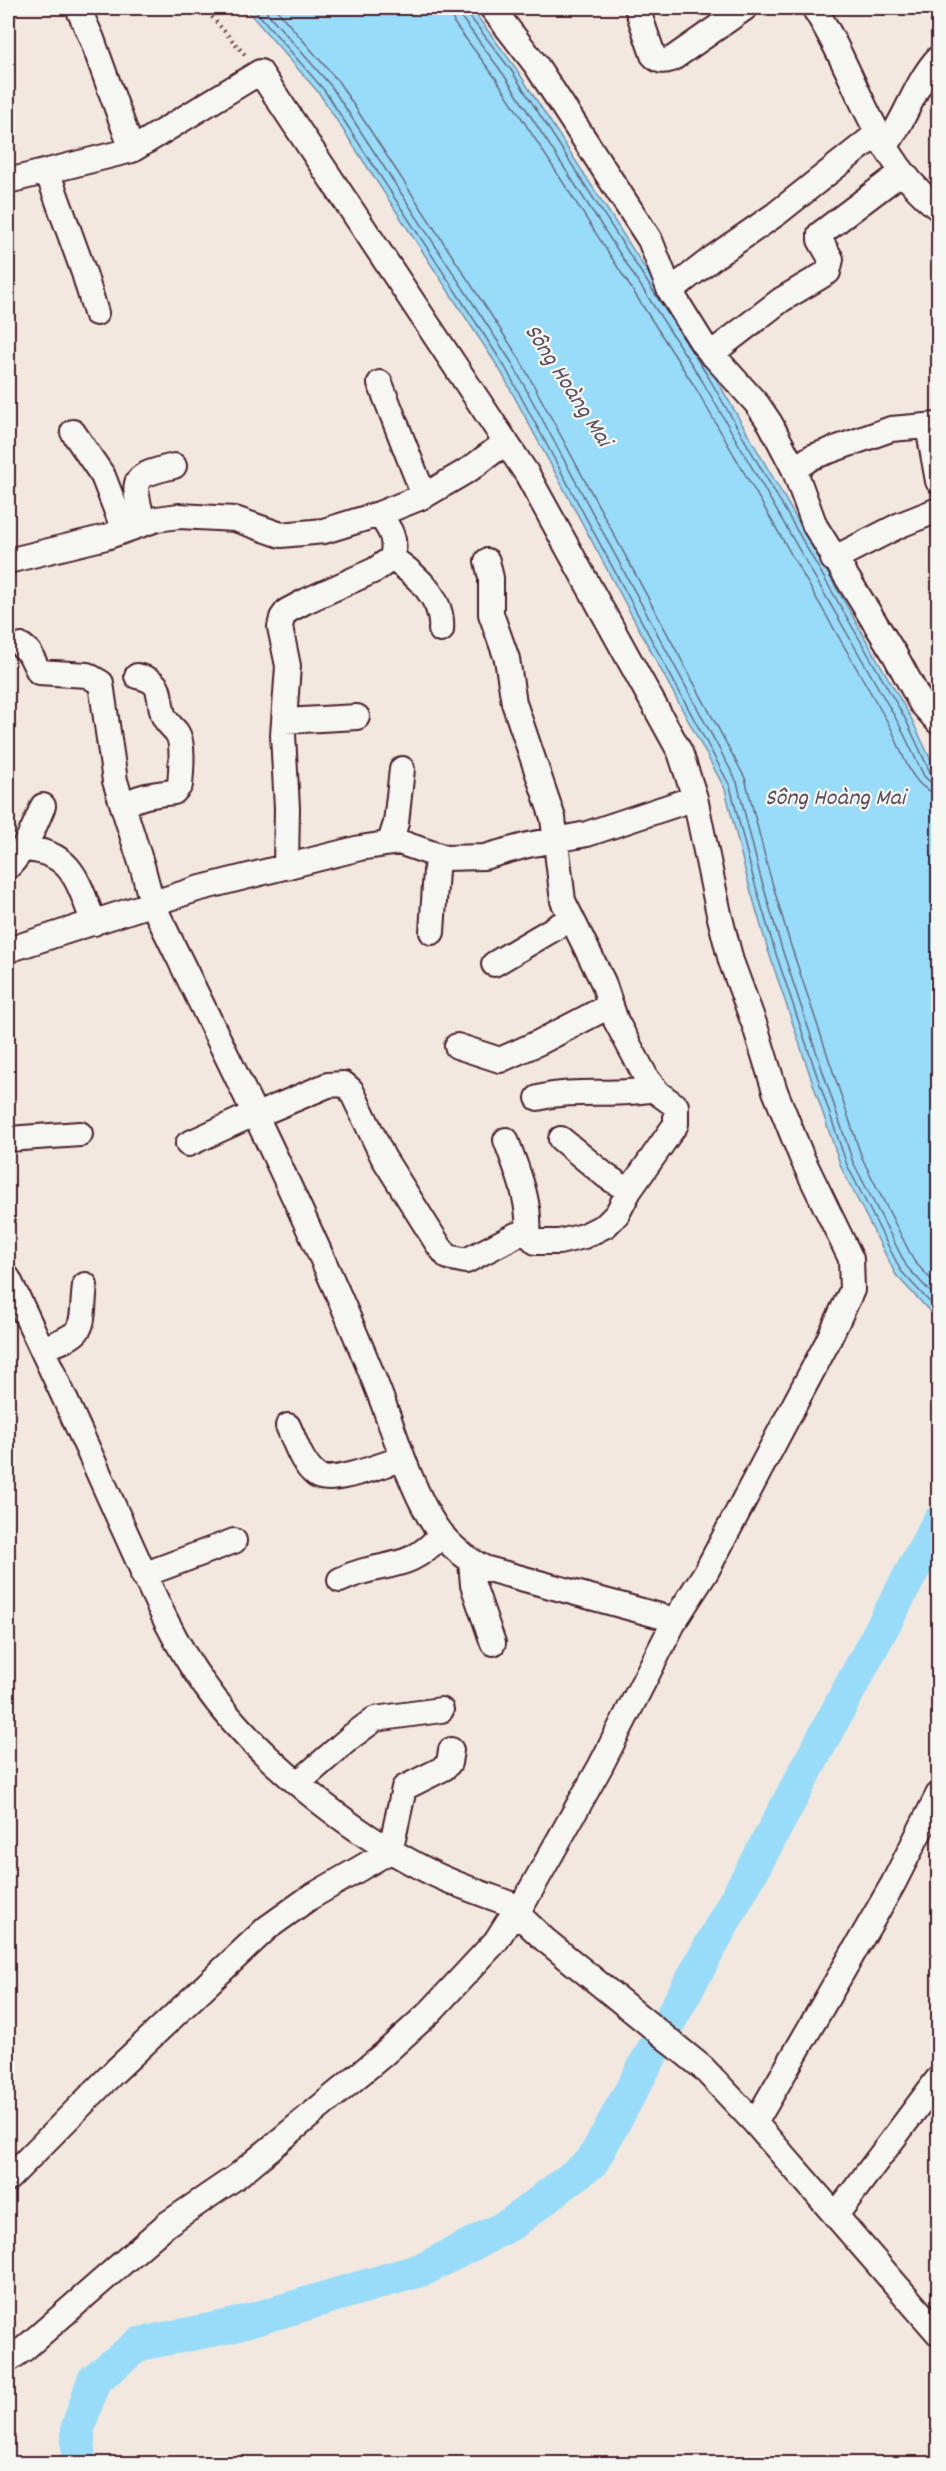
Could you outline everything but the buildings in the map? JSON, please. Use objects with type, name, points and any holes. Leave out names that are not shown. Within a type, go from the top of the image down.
[{"type":"street","points":[[78,8],[132,150]]},
{"type":"street","points":[[492,8],[536,65],[645,231],[670,291],[686,318],[711,354],[757,404],[782,442],[814,526],[895,655],[921,703],[939,722]]},
{"type":"street","points":[[637,8],[653,55],[658,61],[664,62],[672,59],[745,8]]},
{"type":"street","points":[[824,11],[861,102],[881,140],[911,184],[939,208]]},
{"type":"street","points":[[670,291],[714,257],[899,129],[926,74],[939,58]]},
{"type":"street","points":[[8,181],[132,150],[260,72],[527,474],[680,752],[695,798],[718,914],[731,961],[755,1026],[775,1091],[802,1158],[851,1260],[852,1290],[827,1344],[706,1572],[675,1620],[600,1767],[518,1913],[508,1922],[496,1941],[438,2004],[384,2054],[236,2177],[167,2224],[24,2349],[8,2360]]},
{"type":"street","points":[[47,171],[81,263],[96,313]]},
{"type":"street","points":[[711,354],[781,300],[828,272],[831,259],[820,240],[820,234],[902,172]]},
{"type":"street","points":[[380,383],[424,496]]},
{"type":"street","points":[[794,469],[812,457],[881,432],[909,426],[933,425],[939,482]]},
{"type":"street","points":[[73,432],[134,527]]},
{"type":"street","points":[[8,561],[66,548],[179,516],[196,515],[235,519],[273,533],[290,535],[324,531],[379,514],[424,496],[470,469],[506,442]]},
{"type":"street","points":[[134,527],[137,480],[141,475],[174,466]]},
{"type":"street","points":[[833,559],[900,525],[939,510]]},
{"type":"street","points":[[286,867],[287,808],[283,735],[288,666],[280,627],[282,618],[286,611],[375,570],[392,558],[395,542],[392,532],[379,514]]},
{"type":"street","points":[[392,558],[409,570],[438,606],[442,620],[441,630]]},
{"type":"street","points":[[188,1144],[328,1084],[344,1084],[351,1090],[383,1157],[439,1246],[448,1257],[466,1261],[516,1234],[528,1235],[536,1242],[543,1244],[584,1236],[606,1225],[616,1214],[629,1191],[676,1124],[676,1106],[654,1089],[647,1079],[616,1021],[603,982],[563,901],[550,804],[528,748],[514,703],[507,659],[491,614],[491,578],[487,561]]},
{"type":"street","points":[[22,646],[29,652],[39,672],[87,675],[101,683],[111,765],[152,903],[256,1114],[345,1310],[386,1411],[401,1459],[430,1517],[452,1548],[471,1562],[484,1568],[515,1578],[618,1602],[675,1620]]},
{"type":"street","points":[[124,806],[132,800],[149,795],[174,792],[180,785],[180,738],[164,717],[161,696],[156,686],[150,680],[137,676]]},
{"type":"street","points":[[284,721],[357,717]]},
{"type":"street","points":[[390,842],[396,823],[402,769]]},
{"type":"street","points":[[8,950],[152,903],[390,842],[406,843],[445,858],[484,857],[587,834],[695,798]]},
{"type":"street","points":[[8,867],[23,849],[43,806]]},
{"type":"street","points":[[23,849],[37,849],[64,861],[79,885],[94,923]]},
{"type":"street","points":[[432,932],[437,855]]},
{"type":"street","points":[[494,964],[570,919]]},
{"type":"street","points":[[457,1046],[500,1060],[610,1005]]},
{"type":"street","points":[[538,1098],[553,1094],[627,1093],[654,1089]]},
{"type":"street","points":[[8,1139],[80,1134]]},
{"type":"street","points":[[561,1138],[606,1176],[629,1191]]},
{"type":"street","points":[[506,1140],[526,1200],[530,1221],[528,1235]]},
{"type":"street","points":[[42,1349],[77,1333],[82,1325],[85,1285]]},
{"type":"street","points":[[11,1295],[42,1349],[159,1610],[202,1683],[254,1742],[298,1783],[389,1850],[518,1913],[544,1940],[695,2062],[755,2123],[939,2332]]},
{"type":"street","points":[[288,1426],[304,1462],[317,1477],[328,1479],[346,1476],[401,1459]]},
{"type":"street","points":[[340,1580],[369,1569],[405,1563],[430,1548],[442,1534]]},
{"type":"street","points":[[143,1575],[234,1541]]},
{"type":"street","points":[[471,1562],[472,1585],[493,1643]]},
{"type":"street","points":[[298,1783],[375,1719],[441,1710]]},
{"type":"street","points":[[8,2179],[113,2073],[267,1928],[309,1898],[389,1850],[404,1788],[444,1768],[449,1763],[451,1750]]},
{"type":"street","points":[[755,2123],[893,1884],[939,1795]]},
{"type":"street","points":[[836,2215],[939,2079]]},
{"type":"path","points":[[204,8],[260,72]]},
{"type":"water","name":"Sông Hoàng Mai","points":[[245,8],[471,8],[515,67],[714,375],[911,718],[938,775],[938,1320],[896,1275],[841,1167],[768,950],[725,789],[500,370],[319,93]]},
{"type":"waterway","points":[[78,2464],[78,2427],[94,2380],[139,2344],[231,2326],[424,2269],[511,2224],[592,2162],[773,1832],[938,1523]]}]
